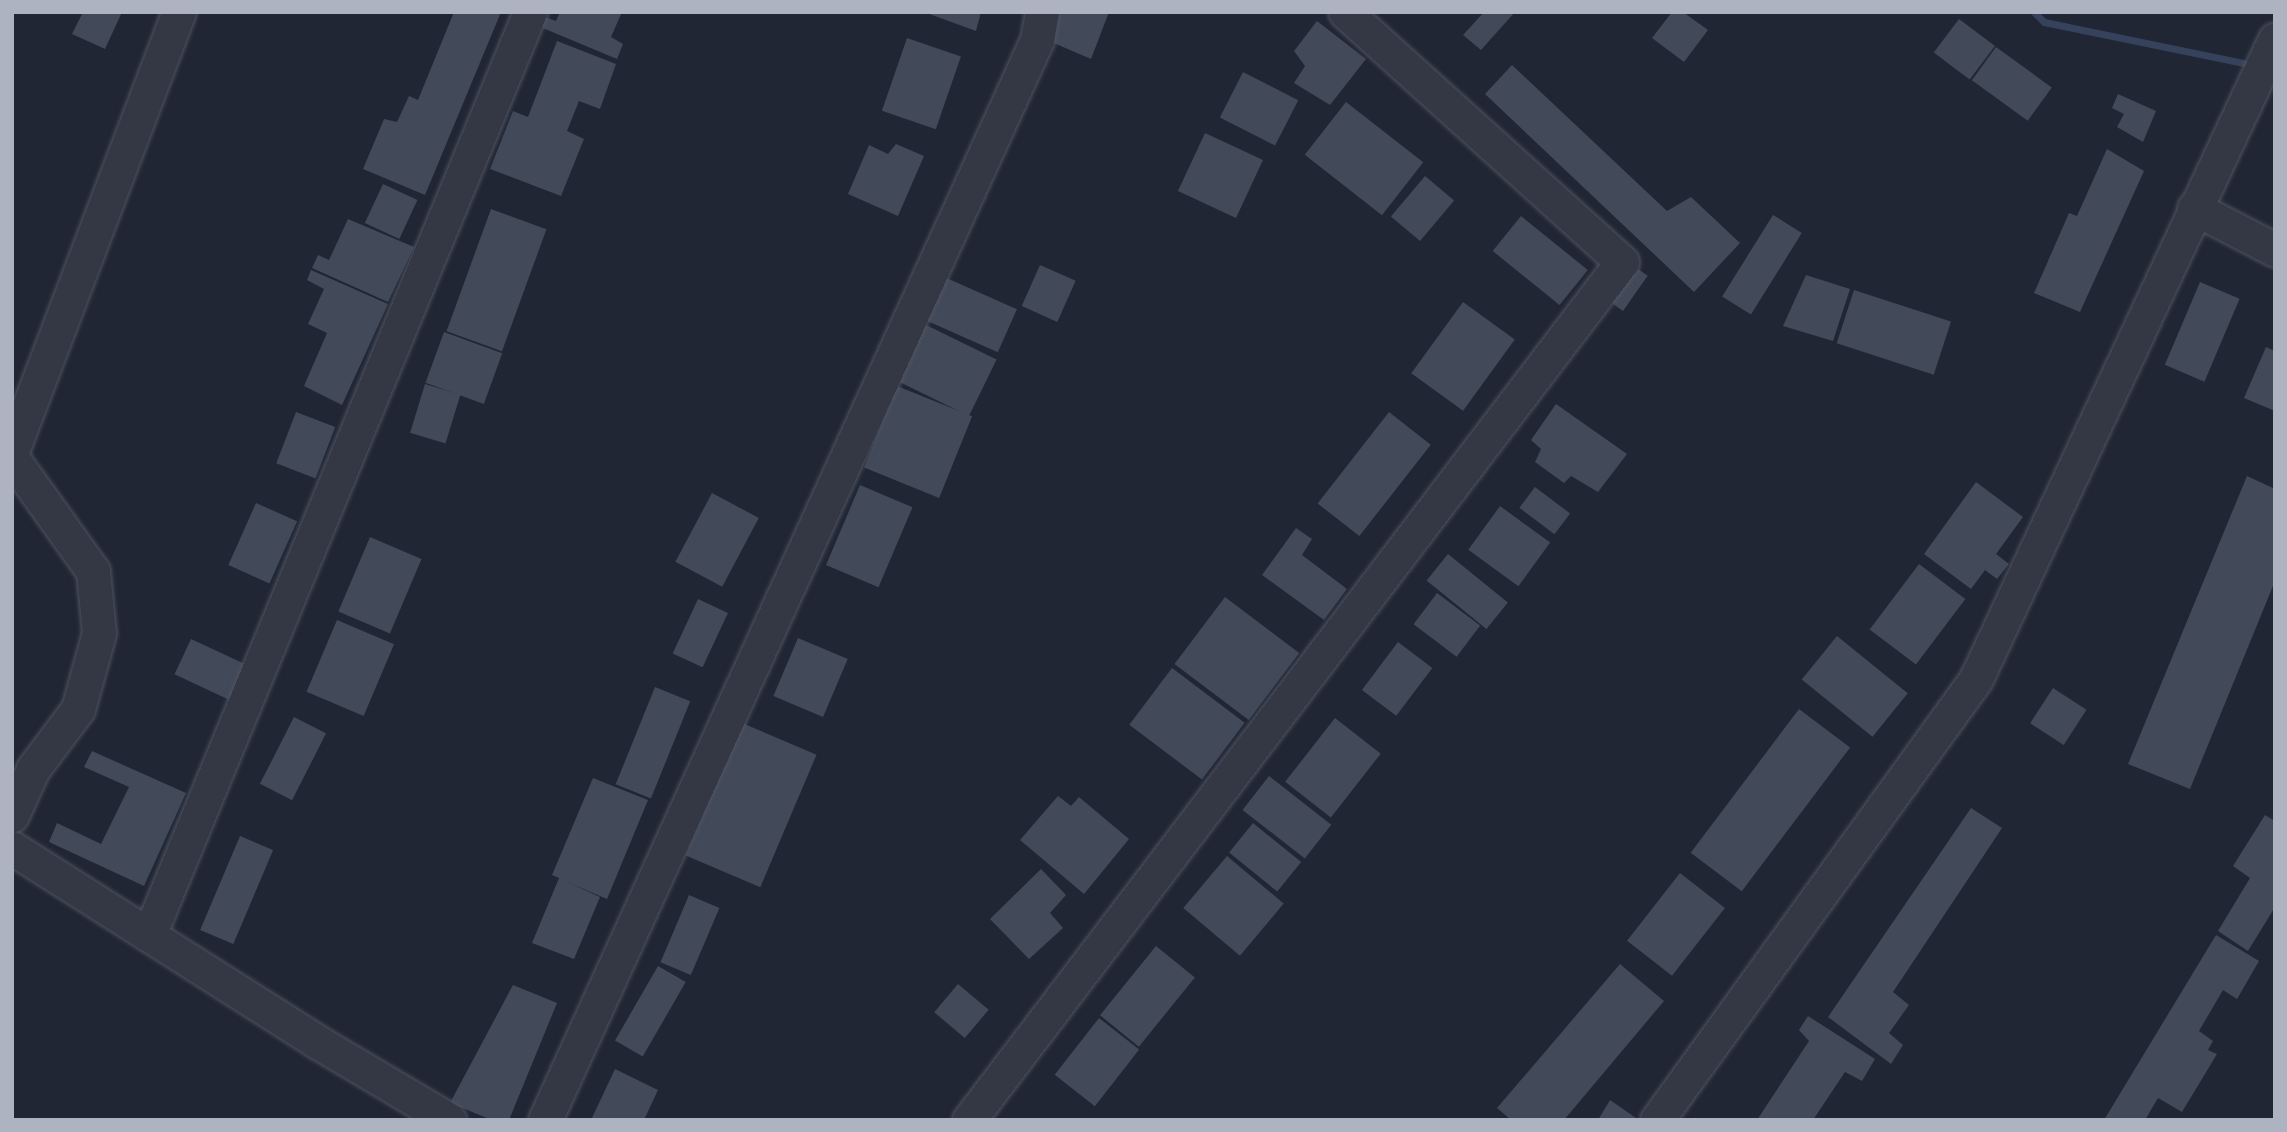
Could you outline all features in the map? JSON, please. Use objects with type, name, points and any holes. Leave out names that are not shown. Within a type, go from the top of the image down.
[{"type":"street","points":[[12,452],[178,12]]},
{"type":"street","points":[[149,935],[530,12]]},
{"type":"street","points":[[545,1120],[1037,40],[1042,12]]},
{"type":"street","points":[[969,1120],[1622,262],[1345,12]]},
{"type":"street","points":[[1657,1120],[1976,680],[2275,39]]},
{"type":"street","points":[[2194,208],[2275,250]]},
{"type":"street","points":[[12,458],[93,571],[99,633],[78,709],[33,769],[12,815]]},
{"type":"street","points":[[12,848],[449,1120]]},
{"type":"building","points":[[83,12],[122,12],[105,49],[72,34]]},
{"type":"building","points":[[454,12],[501,12],[425,195],[363,169],[384,119],[397,122],[409,96],[418,100]]},
{"type":"building","points":[[560,12],[622,12],[611,37],[623,44],[617,59],[538,26],[542,16],[556,21]]},
{"type":"building","points":[[924,12],[981,12],[976,31]]},
{"type":"building","points":[[1060,12],[1109,12],[1091,59],[1049,41]]},
{"type":"building","points":[[1484,12],[1515,12],[1481,50],[1463,35]]},
{"type":"building","points":[[1672,12],[1683,12],[1708,30],[1684,62],[1652,38]]},
{"type":"building","points":[[1959,19],[1995,46],[1970,80],[1934,53]]},
{"type":"building","points":[[1317,21],[1366,59],[1330,105],[1294,83],[1305,66],[1294,51]]},
{"type":"building","points":[[907,38],[961,57],[936,129],[882,111]]},
{"type":"building","points":[[557,41],[616,64],[600,109],[579,101],[567,131],[584,139],[561,196],[490,169],[513,111],[528,117]]},
{"type":"building","points":[[1996,47],[2052,88],[2028,121],[1972,80]]},
{"type":"building","points":[[1512,65],[1667,211],[1691,197],[1740,243],[1694,292],[1485,94]]},
{"type":"building","points":[[1243,72],[1298,100],[1275,146],[1220,117]]},
{"type":"building","points":[[2118,94],[2156,111],[2143,142],[2117,127],[2124,114],[2112,108]]},
{"type":"building","points":[[1346,102],[1423,162],[1382,215],[1305,155]]},
{"type":"building","points":[[1205,133],[1263,160],[1236,218],[1178,191]]},
{"type":"building","points":[[896,144],[924,156],[898,216],[848,194],[869,145],[888,154]]},
{"type":"building","points":[[2107,149],[2144,171],[2080,312],[2034,293],[2069,213],[2077,216]]},
{"type":"building","points":[[1425,176],[1454,200],[1420,241],[1391,217]]},
{"type":"building","points":[[383,184],[417,200],[399,239],[365,223]]},
{"type":"building","points":[[491,209],[546,229],[502,351],[447,331]]},
{"type":"building","points":[[1773,215],[1802,233],[1751,314],[1722,296]]},
{"type":"building","points":[[1521,216],[1588,270],[1560,305],[1493,251]]},
{"type":"building","points":[[348,219],[414,247],[388,302],[312,268],[318,255],[329,260]]},
{"type":"building","points":[[1628,262],[1648,276],[1623,311],[1603,297]]},
{"type":"building","points":[[1040,265],[1076,281],[1057,322],[1022,306]]},
{"type":"building","points":[[311,270],[388,304],[342,405],[304,386],[327,333],[308,324],[324,289],[307,280]]},
{"type":"building","points":[[1806,275],[1850,289],[1833,341],[1783,326]]},
{"type":"building","points":[[942,276],[1017,309],[998,352],[923,319]]},
{"type":"building","points":[[2200,282],[2240,299],[2204,382],[2165,365]]},
{"type":"building","points":[[1854,290],[1951,322],[1934,375],[1837,343]]},
{"type":"building","points":[[1463,302],[1515,340],[1463,411],[1411,373]]},
{"type":"building","points":[[922,323],[997,359],[969,416],[894,380]]},
{"type":"building","points":[[444,332],[502,353],[484,404],[426,383]]},
{"type":"building","points":[[2266,347],[2275,351],[2275,411],[2244,398]]},
{"type":"building","points":[[425,384],[460,395],[445,444],[410,433]]},
{"type":"building","points":[[897,386],[972,416],[939,498],[864,468]]},
{"type":"building","points":[[1556,404],[1627,454],[1598,492],[1571,476],[1564,483],[1535,462],[1541,449],[1531,440]]},
{"type":"building","points":[[296,412],[335,427],[316,478],[276,463]]},
{"type":"building","points":[[1389,412],[1431,445],[1359,536],[1318,503]]},
{"type":"building","points":[[2247,476],[2275,489],[2275,581],[2190,789],[2128,764]]},
{"type":"building","points":[[1976,482],[2023,517],[1996,554],[2009,564],[1997,579],[1985,570],[1971,589],[1924,554]]},
{"type":"building","points":[[860,485],[912,507],[878,587],[826,565]]},
{"type":"building","points":[[1535,487],[1570,513],[1554,534],[1519,508]]},
{"type":"building","points":[[712,493],[759,518],[722,587],[675,562]]},
{"type":"building","points":[[256,503],[297,521],[269,583],[228,565]]},
{"type":"building","points":[[1500,506],[1550,542],[1518,586],[1468,550]]},
{"type":"building","points":[[1296,528],[1312,539],[1302,555],[1347,589],[1324,620],[1262,575]]},
{"type":"building","points":[[370,537],[422,559],[390,633],[338,612]]},
{"type":"building","points":[[1448,554],[1508,602],[1486,629],[1427,580]]},
{"type":"building","points":[[1919,564],[1965,599],[1916,664],[1870,629]]},
{"type":"building","points":[[1437,593],[1480,625],[1457,657],[1414,624]]},
{"type":"building","points":[[1225,597],[1299,653],[1249,720],[1174,664]]},
{"type":"building","points":[[698,599],[728,613],[703,667],[673,653]]},
{"type":"building","points":[[337,620],[394,644],[364,716],[307,692]]},
{"type":"building","points":[[1837,636],[1908,693],[1872,737],[1802,680]]},
{"type":"building","points":[[798,638],[848,659],[823,717],[773,696]]},
{"type":"building","points":[[191,639],[248,666],[232,701],[175,674]]},
{"type":"building","points":[[1398,642],[1432,668],[1396,716],[1362,690]]},
{"type":"building","points":[[1172,668],[1245,723],[1202,779],[1129,725]]},
{"type":"building","points":[[655,687],[690,701],[651,799],[616,784]]},
{"type":"building","points":[[2053,688],[2087,710],[2064,745],[2030,723]]},
{"type":"building","points":[[1799,709],[1850,748],[1742,891],[1691,853]]},
{"type":"building","points":[[294,717],[326,733],[292,800],[260,784]]},
{"type":"building","points":[[1335,718],[1381,754],[1331,818],[1285,782]]},
{"type":"building","points":[[742,723],[817,755],[760,887],[686,856]]},
{"type":"building","points":[[92,751],[186,793],[144,886],[49,842],[57,823],[101,844],[129,787],[84,767]]},
{"type":"building","points":[[1269,776],[1331,825],[1305,859],[1243,810]]},
{"type":"building","points":[[593,778],[648,800],[607,899],[565,881],[600,897],[574,959],[532,943],[559,878],[552,875]]},
{"type":"building","points":[[1058,796],[1071,806],[1079,797],[1129,839],[1084,894],[1020,840]]},
{"type":"building","points":[[1971,808],[2002,828],[1893,992],[1909,1005],[1889,1033],[1903,1045],[1891,1064],[1828,1017]]},
{"type":"building","points":[[2265,815],[2275,821],[2275,907],[2248,951],[2218,931],[2250,878],[2233,866]]},
{"type":"building","points":[[1253,823],[1301,862],[1277,892],[1229,853]]},
{"type":"building","points":[[240,836],[273,850],[233,944],[200,930]]},
{"type":"building","points":[[1227,856],[1284,904],[1240,956],[1183,908]]},
{"type":"building","points":[[1041,869],[1066,895],[1050,913],[1063,928],[1029,959],[990,919]]},
{"type":"building","points":[[1680,873],[1725,908],[1672,976],[1627,941]]},
{"type":"building","points":[[689,895],[719,908],[691,975],[660,962]]},
{"type":"building","points":[[2216,935],[2259,961],[2237,999],[2223,990],[2199,1031],[2213,1041],[2208,1050],[2217,1054],[2182,1112],[2158,1098],[2145,1120],[2104,1120]]},
{"type":"building","points":[[1156,946],[1195,977],[1139,1047],[1100,1015]]},
{"type":"building","points":[[1620,964],[1664,1001],[1564,1120],[1511,1120],[1497,1108]]},
{"type":"building","points":[[658,966],[686,982],[643,1056],[615,1040]]},
{"type":"building","points":[[958,984],[989,1010],[965,1038],[934,1012]]},
{"type":"building","points":[[513,985],[557,1003],[509,1120],[492,1120],[450,1103]]},
{"type":"building","points":[[1808,1016],[1875,1059],[1862,1081],[1845,1072],[1813,1120],[1757,1120],[1809,1041],[1799,1030]]},
{"type":"building","points":[[1099,1018],[1139,1049],[1095,1106],[1055,1075]]},
{"type":"building","points":[[615,1069],[658,1090],[644,1120],[591,1120]]},
{"type":"building","points":[[1610,1100],[1639,1120],[1598,1120]]},
{"type":"waterway","points":[[2034,12],[2044,22],[2253,65]]}]
